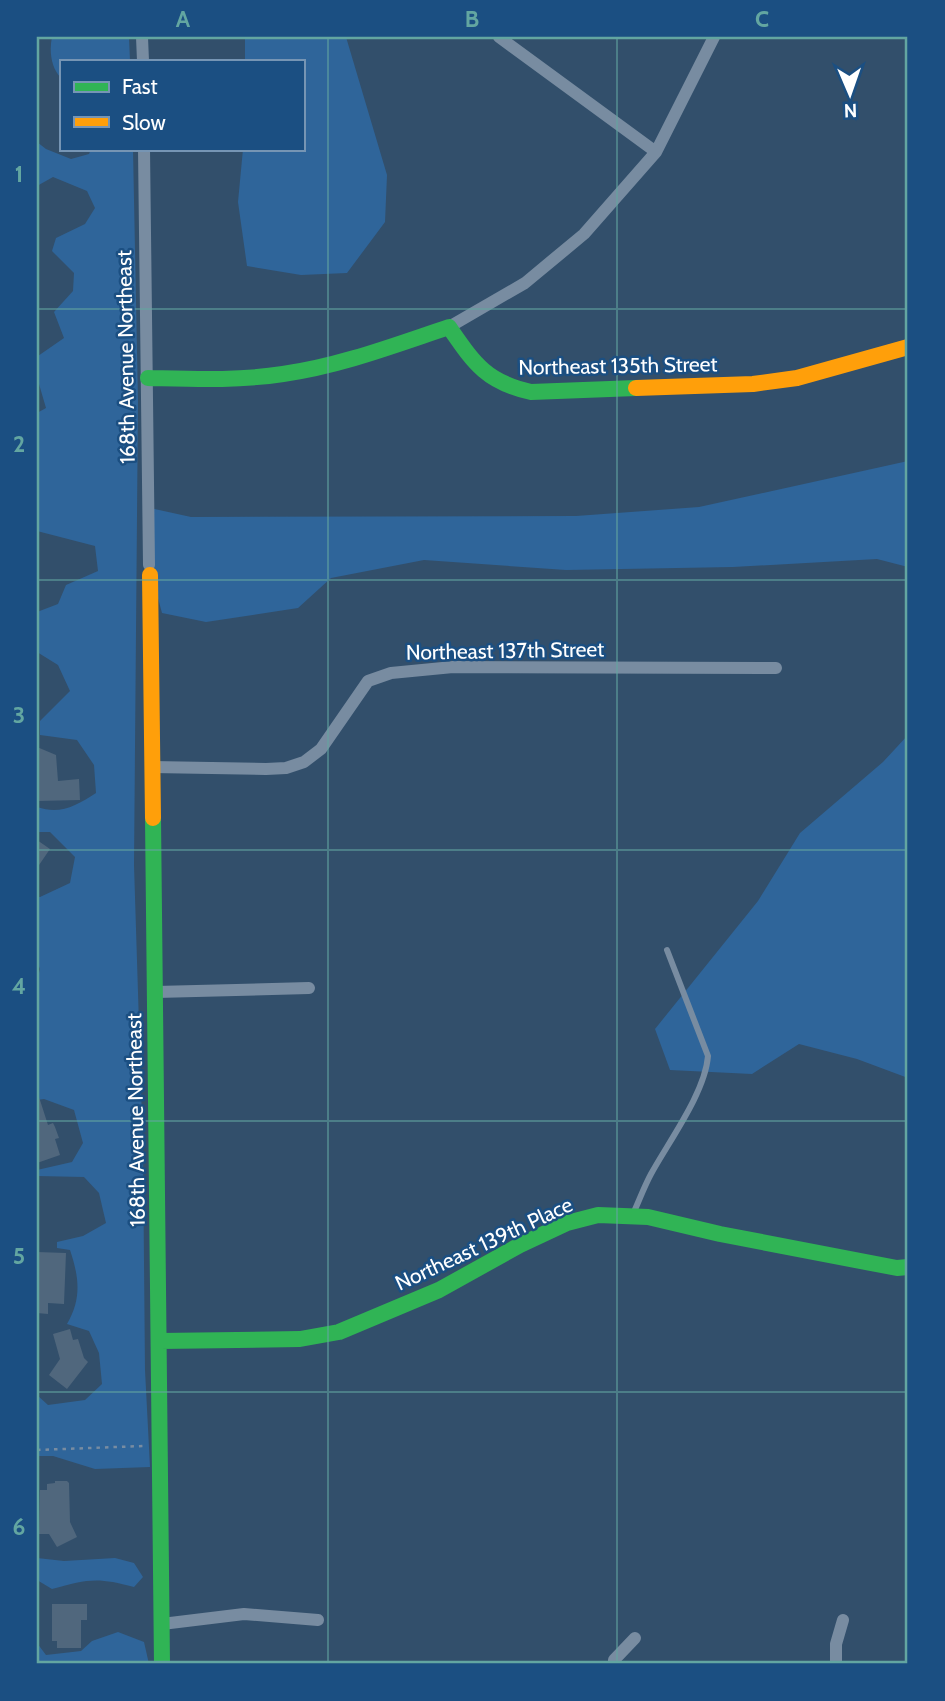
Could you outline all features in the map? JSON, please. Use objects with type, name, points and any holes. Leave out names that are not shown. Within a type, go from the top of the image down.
[{"type":"street","points":[[142,37],[143,60]]},
{"type":"street","points":[[499,37],[656,152]]},
{"type":"street","points":[[148,378],[263,377],[339,362],[449,327],[524,283],[584,234],[656,152],[714,37]]},
{"type":"street","name":"168th Avenue Northeast","points":[[144,150],[162,1664]]},
{"type":"street","name":"Northeast 135th Street","points":[[449,327],[479,369],[494,382],[510,389],[531,392],[753,384],[797,378],[908,347]]},
{"type":"street","name":"Northeast 137th Street","points":[[152,767],[266,769],[286,768],[304,762],[321,750],[368,681],[391,673],[453,667],[776,668]]},
{"type":"street","points":[[156,992],[309,988]]},
{"type":"street","name":"Northeast 139th Place","points":[[160,1341],[300,1339],[339,1332],[439,1290],[567,1223],[598,1215],[648,1217],[720,1234],[897,1268],[908,1267]]},
{"type":"street","points":[[162,1624],[244,1615],[318,1620]]},
{"type":"street","points":[[836,1664],[836,1644],[844,1620]]},
{"type":"street","points":[[614,1664],[614,1660],[635,1638]]},
{"type":"lane","points":[[633,1216],[649,1178],[707,1069],[708,1056],[667,950]]},
{"type":"path","points":[[37,1450],[161,1446]]},
{"type":"shaded area","points":[[52,37],[129,37],[130,60],[60,60],[60,76],[55,69]]},
{"type":"shaded area","points":[[245,37],[346,37],[387,175],[385,222],[347,273],[301,275],[247,266],[238,202],[243,150],[304,150],[304,60],[245,60]]},
{"type":"shaded area","points":[[37,142],[46,149],[71,159],[89,154],[91,150],[133,150],[138,401],[134,865],[143,1152],[145,1370],[150,1467],[95,1469],[53,1456],[37,1456],[37,1395],[48,1405],[85,1400],[102,1384],[99,1353],[89,1331],[67,1324],[77,1296],[77,1278],[70,1250],[57,1248],[57,1242],[83,1236],[106,1223],[99,1193],[84,1177],[37,1176],[37,1170],[72,1162],[83,1143],[74,1110],[44,1099],[37,1100],[37,981],[40,969],[37,961],[37,897],[70,883],[75,857],[50,832],[37,832],[37,807],[61,810],[96,793],[94,765],[77,740],[40,735],[40,721],[70,691],[58,665],[37,652],[37,612],[58,604],[66,585],[98,571],[95,546],[37,531],[37,413],[46,408],[39,384],[38,356],[64,338],[54,312],[73,291],[74,273],[52,251],[56,238],[85,224],[95,208],[87,191],[53,177],[37,186]]},
{"type":"shaded area","points":[[908,461],[908,567],[877,559],[733,567],[566,570],[424,560],[331,578],[298,608],[206,622],[162,613],[149,565],[150,508],[191,517],[576,516],[699,507]]},
{"type":"shaded area","points":[[908,735],[908,1078],[857,1059],[799,1044],[752,1074],[670,1070],[655,1029],[758,901],[800,833],[883,762]]},
{"type":"shaded area","points":[[37,1558],[64,1561],[115,1558],[134,1563],[143,1577],[134,1587],[93,1581],[52,1589],[37,1580]]},
{"type":"shaded area","points":[[118,1632],[144,1642],[149,1664],[37,1664],[37,1643],[46,1655],[81,1651],[92,1641]]},
{"type":"building","points":[[37,747],[56,755],[58,781],[79,779],[80,800],[37,801]]},
{"type":"building","points":[[37,840],[50,849],[37,868]]},
{"type":"building","points":[[39,1097],[48,1125],[53,1123],[59,1138],[55,1139],[60,1155],[37,1163],[37,1098]]},
{"type":"building","points":[[37,1252],[66,1253],[64,1304],[48,1303],[48,1314],[37,1313]]},
{"type":"building","points":[[70,1329],[73,1340],[78,1339],[88,1362],[67,1389],[49,1375],[60,1359],[53,1334]]},
{"type":"building","points":[[55,1481],[69,1483],[70,1522],[77,1537],[57,1547],[49,1534],[39,1534],[40,1490],[47,1490],[47,1484]]},
{"type":"building","points":[[52,1604],[87,1604],[87,1620],[81,1620],[81,1648],[57,1648],[57,1641],[52,1641]]},
{"type":"traffic: fast","points":[[148,378],[232,379],[304,370],[367,354],[449,327],[482,369],[492,377],[516,388],[531,392],[636,388]]},
{"type":"traffic: fast","points":[[153,818],[162,1664]]},
{"type":"traffic: fast","points":[[160,1341],[300,1339],[339,1332],[439,1290],[520,1245],[567,1223],[598,1215],[648,1217],[720,1234],[897,1268],[908,1267]]},
{"type":"traffic: slow","points":[[636,388],[753,384],[797,378],[908,347]]},
{"type":"traffic: slow","points":[[150,575],[153,818]]}]
